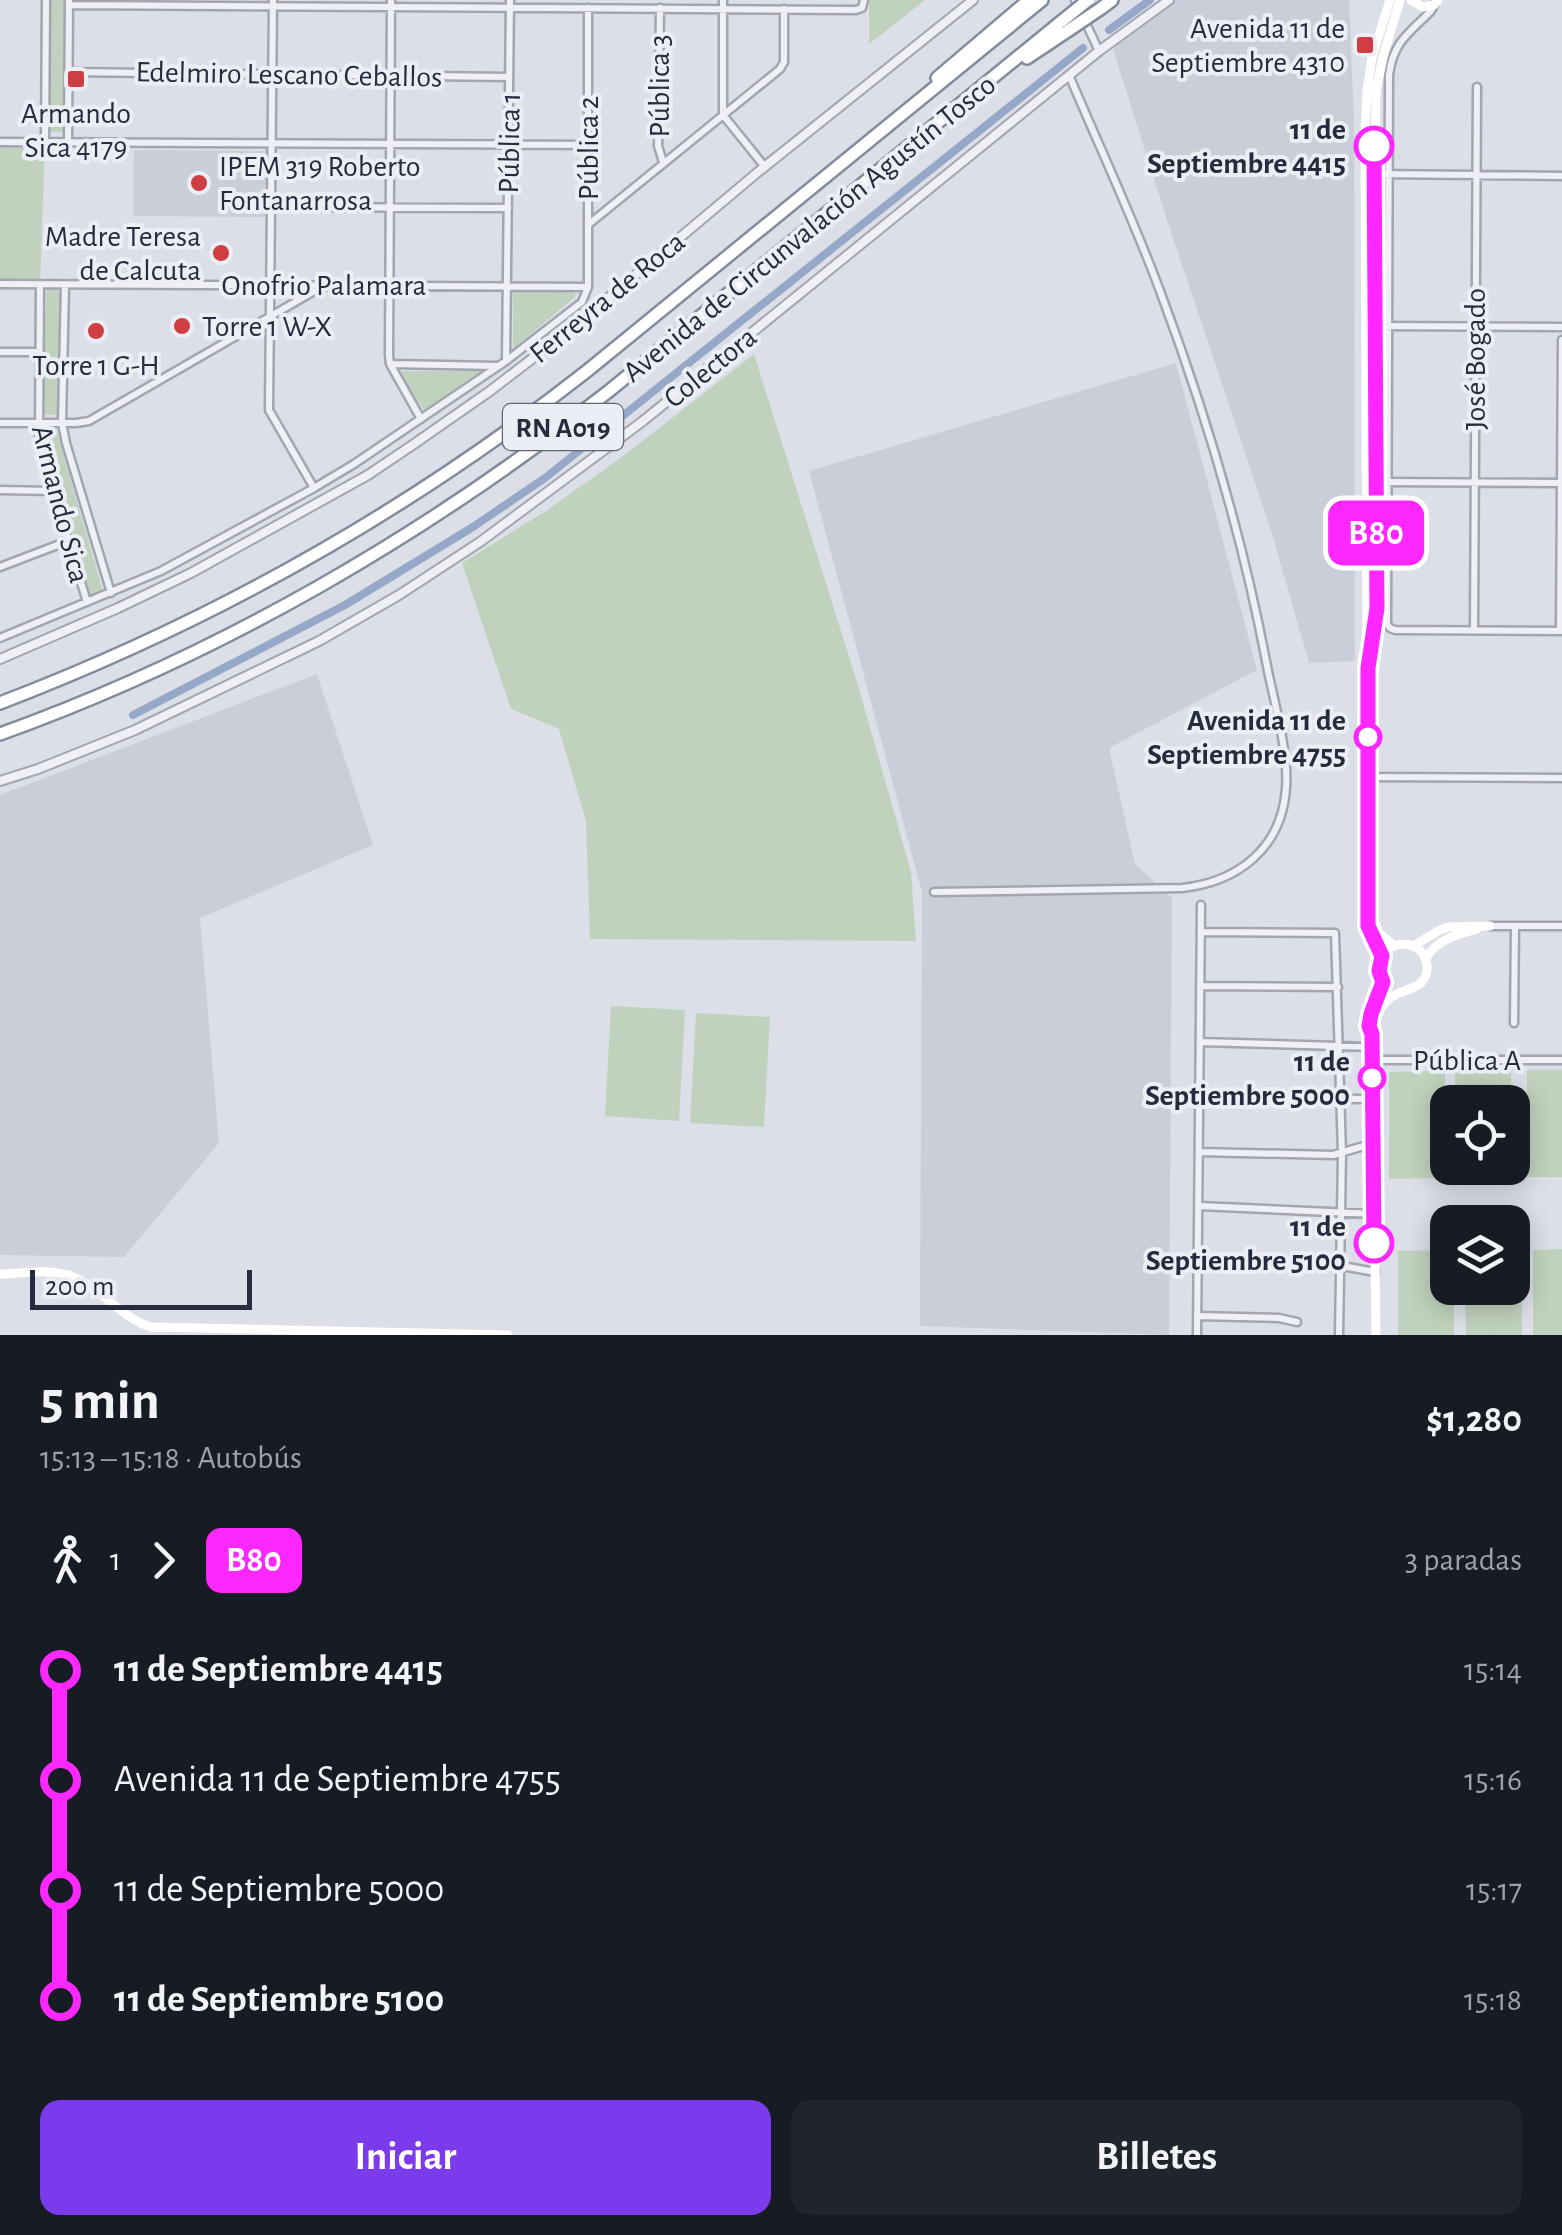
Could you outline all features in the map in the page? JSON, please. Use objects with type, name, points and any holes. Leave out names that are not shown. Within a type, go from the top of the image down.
[{"type":"highway","points":[[888,126],[943,72],[1029,0]]},
{"type":"highway","name":"Avenida de Circunvalación Agustín Tosco","points":[[0,703],[205,614],[323,551],[421,490],[556,396],[1042,0]]},
{"type":"highway","points":[[1064,26],[1088,0]]},
{"type":"highway","points":[[1064,26],[1112,0]]},
{"type":"highway","name":"Avenida de Circunvalación Agustín Tosco","points":[[0,734],[156,670],[251,623],[448,508],[598,400],[989,80],[1064,26]]},
{"type":"main road","points":[[1368,668],[1377,608],[1366,91],[1390,0]]},
{"type":"main road","points":[[1370,326],[1378,73],[1400,0]]},
{"type":"main road","points":[[1410,0],[1424,8],[1436,3]]},
{"type":"main road","points":[[1376,482],[1367,632],[1368,926],[1382,956],[1379,971],[1383,982],[1401,992]]},
{"type":"main road","points":[[1370,900],[1372,918],[1393,946]]},
{"type":"main road","points":[[1413,946],[1440,930],[1490,926]]},
{"type":"main road","points":[[1425,959],[1443,940],[1490,926]]},
{"type":"main road","points":[[1376,1335],[1372,1034],[1380,1009],[1392,996],[1420,984],[1426,972],[1425,959],[1413,946],[1393,946],[1382,956]]},
{"type":"main road","points":[[1372,1034],[1371,1014],[1383,982]]},
{"type":"main road","points":[[0,1274],[72,1276],[137,1322],[152,1327],[508,1335]]},
{"type":"street","points":[[45,142],[46,0]]},
{"type":"street","name":"Ferreyra de Roca","points":[[0,660],[191,573],[368,475],[490,391],[576,325],[765,166],[973,0]]},
{"type":"street","points":[[1075,0],[1098,51]]},
{"type":"street","name":"Colectora","points":[[0,782],[135,730],[318,641],[480,542],[644,422],[1069,74],[1169,0]]},
{"type":"street","points":[[68,142],[69,2],[510,4],[588,8],[723,4],[856,10],[863,4]]},
{"type":"street","points":[[273,3],[269,410],[314,488]]},
{"type":"street","points":[[391,3],[390,364],[421,419]]},
{"type":"street","points":[[1436,3],[1399,42],[1390,66],[1386,326],[1376,482],[1390,628],[1561,632],[1562,340]]},
{"type":"street","name":"Pública 1","points":[[503,364],[510,4]]},
{"type":"street","points":[[723,4],[723,115],[765,166]]},
{"type":"street","name":"Pública 2","points":[[588,8],[588,288]]},
{"type":"street","name":"Pública 3","points":[[660,8],[658,146],[664,162]]},
{"type":"street","points":[[588,225],[780,70],[784,62],[784,9]]},
{"type":"street","name":"Edelmiro Lescano Ceballos","points":[[68,72],[510,77]]},
{"type":"street","points":[[934,892],[1182,888],[1211,883],[1236,872],[1262,849],[1278,821],[1286,789],[1284,752],[1253,593],[1208,434],[1159,288],[1069,74]]},
{"type":"street","name":"José Bogado","points":[[1474,630],[1477,87]]},
{"type":"street","points":[[0,142],[588,145]]},
{"type":"street","points":[[1374,174],[1562,176]]},
{"type":"street","points":[[271,206],[508,208]]},
{"type":"street","name":"Onofrio Palamara","points":[[0,284],[588,288]]},
{"type":"street","name":"Armando Sica","points":[[40,285],[38,423],[53,492],[87,602]]},
{"type":"street","name":"Armando Sica","points":[[65,285],[62,423],[112,592]]},
{"type":"street","points":[[0,422],[89,421],[323,286]]},
{"type":"street","points":[[0,638],[176,563],[314,488],[503,364],[577,306],[588,288]]},
{"type":"street","points":[[1370,326],[1562,327]]},
{"type":"street","points":[[0,352],[39,352]]},
{"type":"street","points":[[390,364],[503,364]]},
{"type":"street","points":[[1376,482],[1562,483]]},
{"type":"street","points":[[0,490],[53,492]]},
{"type":"street","points":[[0,567],[68,542]]},
{"type":"street","points":[[1368,777],[1562,778]]},
{"type":"street","points":[[1197,1335],[1201,905]]},
{"type":"street","points":[[1490,926],[1562,926]]},
{"type":"street","points":[[1514,1023],[1515,926]]},
{"type":"street","points":[[1200,932],[1335,933],[1342,1153],[1339,1335]]},
{"type":"street","points":[[1200,986],[1338,987]]},
{"type":"street","points":[[1200,1042],[1372,1047]]},
{"type":"street","name":"Pública A","points":[[1372,1060],[1562,1060]]},
{"type":"street","points":[[1199,1098],[1372,1099]]},
{"type":"street","points":[[1199,1152],[1342,1153],[1373,1146]]},
{"type":"street","points":[[1199,1206],[1374,1214]]},
{"type":"street","points":[[1198,1262],[1342,1266],[1375,1272]]},
{"type":"street","points":[[1197,1316],[1297,1322]]},
{"type":"shaded area","points":[[1176,0],[1349,0],[1354,121],[1355,661],[1309,663],[1273,537],[1112,46]]},
{"type":"shaded area","name":"IPEM 319 Roberto Fontanarrosa","points":[[134,150],[266,151],[265,217],[133,216]]},
{"type":"shaded area","points":[[1176,363],[1257,670],[1109,748],[1135,864],[1172,898],[1169,1335],[920,1326],[922,892],[809,471]]},
{"type":"shaded area","points":[[317,674],[373,845],[200,918],[219,1143],[124,1257],[0,1255],[0,795]]},
{"type":"green space","points":[[49,0],[65,0],[65,132],[49,132]]},
{"type":"green space","points":[[869,0],[925,0],[869,44]]},
{"type":"green space","points":[[0,142],[45,142],[40,285],[0,284]]},
{"type":"green space","points":[[47,287],[61,287],[58,415],[41,414]]},
{"type":"green space","points":[[513,292],[574,292],[576,296],[513,349]]},
{"type":"green space","points":[[754,354],[857,682],[911,872],[916,941],[590,939],[586,821],[559,729],[511,709],[462,563],[546,511],[626,454]]},
{"type":"green space","points":[[402,371],[484,371],[424,410],[400,376]]},
{"type":"green space","points":[[43,427],[56,428],[104,595],[92,601],[65,513]]},
{"type":"green space","points":[[611,1006],[685,1010],[679,1121],[605,1116]]},
{"type":"green space","points":[[696,1013],[770,1017],[764,1127],[690,1123]]},
{"type":"green space","points":[[1527,1070],[1562,1070],[1562,1177],[1530,1177]]},
{"type":"green space","points":[[1445,1071],[1445,1085],[1430,1085],[1430,1178],[1389,1179],[1389,1072]]},
{"type":"green space","points":[[1511,1071],[1511,1085],[1455,1085],[1455,1072]]},
{"type":"green space","points":[[1562,1249],[1562,1335],[1533,1335],[1533,1250]]},
{"type":"green space","points":[[1430,1250],[1430,1305],[1454,1305],[1454,1335],[1398,1335],[1398,1251]]},
{"type":"green space","points":[[1465,1305],[1522,1305],[1522,1335],[1466,1335]]},
{"type":"waterway","points":[[1109,30],[1150,0]]},
{"type":"waterway","points":[[133,715],[345,605],[545,478],[1083,48]]},
{"type":"bus line","name":"B80","points":[[1374,146],[1377,608],[1368,668],[1368,926],[1382,956],[1379,971],[1383,982],[1369,1026],[1374,1243]]},
{"type":"place","name":"Avenida 11 de Septiembre 4310","points":[[1365,45]]},
{"type":"place","name":"Armando Sica 4179","points":[[76,79]]},
{"type":"place","name":"11 de Septiembre 4415","points":[[1374,146]]},
{"type":"place","name":"IPEM 319 Roberto Fontanarrosa","points":[[199,183]]},
{"type":"place","name":"Madre Teresa de Calcuta","points":[[221,253]]},
{"type":"place","name":"Torre 1 W-X","points":[[182,326]]},
{"type":"place","name":"Torre 1 G-H","points":[[96,331]]},
{"type":"place","name":"Avenida 11 de Septiembre 4755","points":[[1368,737]]},
{"type":"place","name":"11 de Septiembre 5000","points":[[1372,1078]]},
{"type":"place","name":"11 de Septiembre 5100","points":[[1374,1243]]}]
